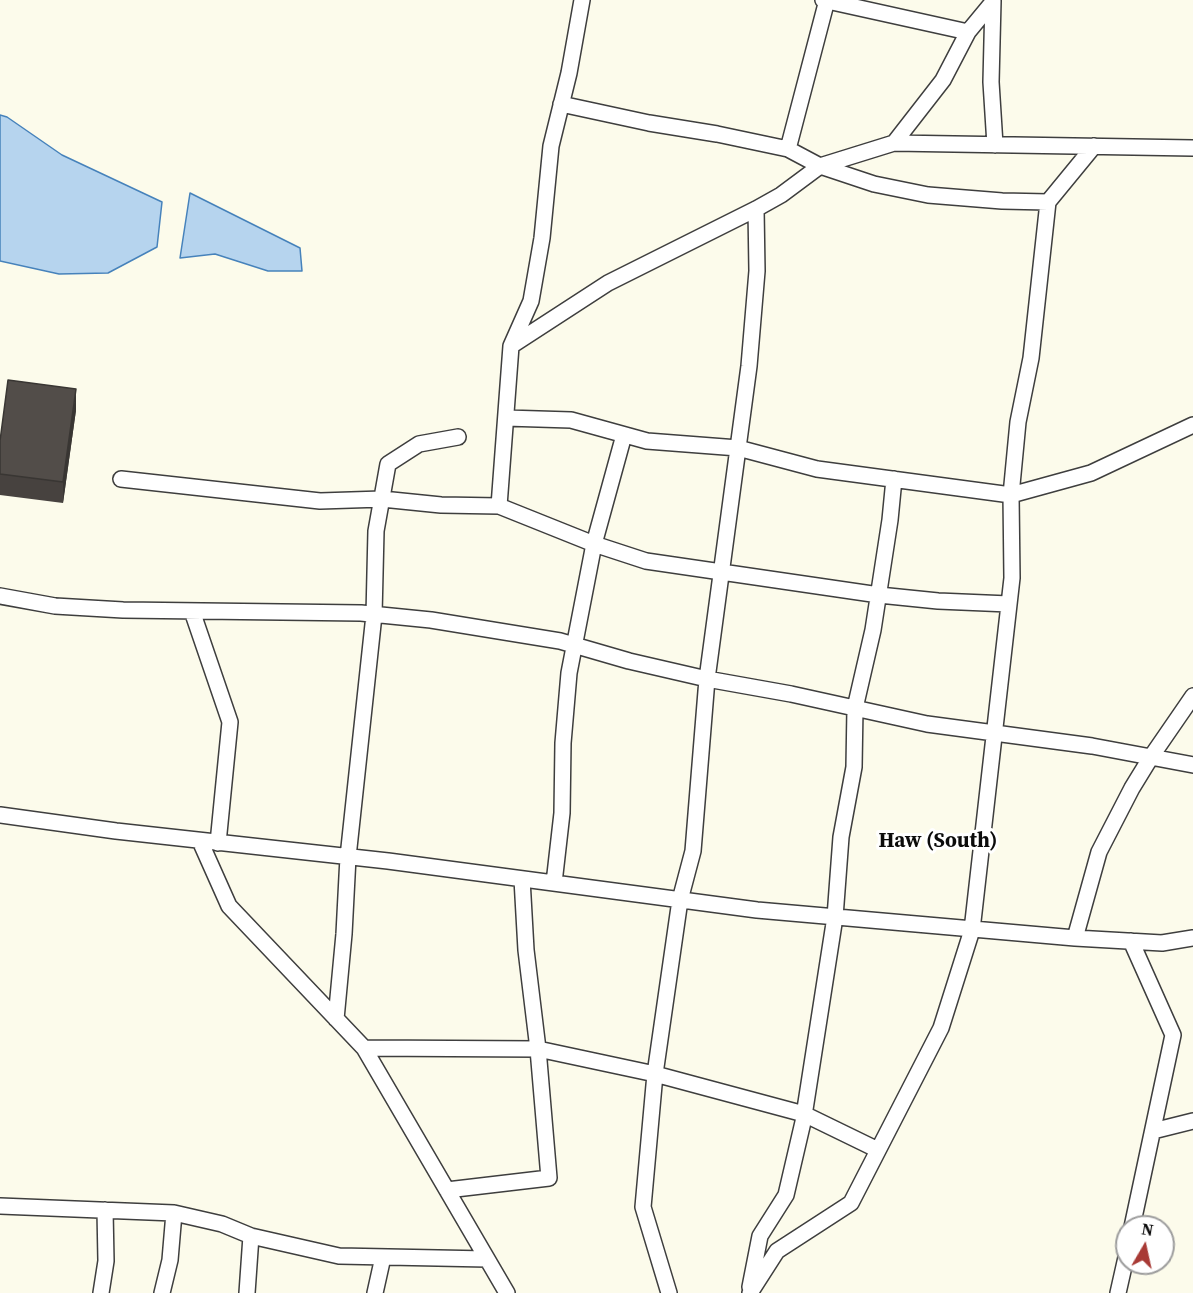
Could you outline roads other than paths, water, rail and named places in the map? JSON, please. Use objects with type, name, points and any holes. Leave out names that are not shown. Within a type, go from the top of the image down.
[{"type":"street","points":[[499,506],[511,346],[531,301],[542,238],[551,146],[571,63],[582,0]]},
{"type":"street","points":[[788,149],[825,0],[968,32]]},
{"type":"street","points":[[894,143],[943,80],[968,32],[992,2]]},
{"type":"street","points":[[992,2],[991,82],[995,144]]},
{"type":"street","points":[[561,104],[788,149],[820,166],[874,184],[928,195],[1048,202]]},
{"type":"street","points":[[511,346],[608,283],[756,209],[781,195],[820,166],[894,143],[1193,148]]},
{"type":"street","points":[[749,1293],[777,1251],[851,1203],[941,1028],[972,930],[1012,578],[1011,495],[1018,422],[1031,358],[1048,202],[1094,146]]},
{"type":"street","points":[[669,1293],[643,1206],[655,1074],[680,900],[693,851],[707,679],[749,366],[757,271],[756,209]]},
{"type":"street","points":[[506,418],[571,420],[647,441],[738,448],[817,469],[1011,495],[1091,473],[1193,425]]},
{"type":"street","points":[[554,883],[562,813],[569,673],[594,544],[624,435]]},
{"type":"street","points":[[336,1018],[348,857],[374,615],[376,531],[388,465],[419,444],[458,437]]},
{"type":"street","points":[[121,479],[320,501],[382,499],[441,505],[499,506],[594,544],[646,561],[879,595],[938,601],[1009,604]]},
{"type":"street","points":[[749,1293],[760,1236],[786,1195],[804,1114],[835,917],[841,837],[854,767],[855,708],[879,595],[894,479]]},
{"type":"street","points":[[0,597],[55,606],[123,610],[374,615],[482,628],[574,645],[629,661],[707,679],[791,694],[927,724],[1193,765]]},
{"type":"street","points":[[192,611],[230,722],[218,843]]},
{"type":"street","points":[[1075,938],[1099,852],[1150,757],[1193,696]]},
{"type":"street","points":[[0,815],[757,910],[1075,938],[1162,943],[1193,938]]},
{"type":"street","points":[[200,841],[229,906],[364,1048],[507,1293]]},
{"type":"street","points":[[447,1190],[549,1178],[538,1049],[526,950],[522,879]]},
{"type":"street","points":[[1131,941],[1173,1035],[1135,1215]]},
{"type":"street","points":[[364,1048],[538,1049],[655,1074],[804,1114],[878,1150]]},
{"type":"street","points":[[1153,1131],[1193,1121]]},
{"type":"street","points":[[0,1206],[174,1213],[222,1224],[250,1236],[339,1256],[487,1259]]},
{"type":"street","points":[[101,1293],[106,1261],[105,1210]]},
{"type":"street","points":[[162,1293],[171,1260],[174,1213]]},
{"type":"street","points":[[247,1293],[250,1236]]},
{"type":"street","points":[[375,1293],[383,1257]]},
{"type":"street","points":[[1118,1293],[1122,1275]]},
{"type":"water","points":[[0,115],[7,117],[62,155],[162,202],[157,247],[108,273],[59,274],[0,261]]},
{"type":"water","points":[[190,193],[300,248],[302,271],[268,271],[215,254],[180,258]]},
{"type":"district","name":"Haw (South)","points":[[938,842]]}]
